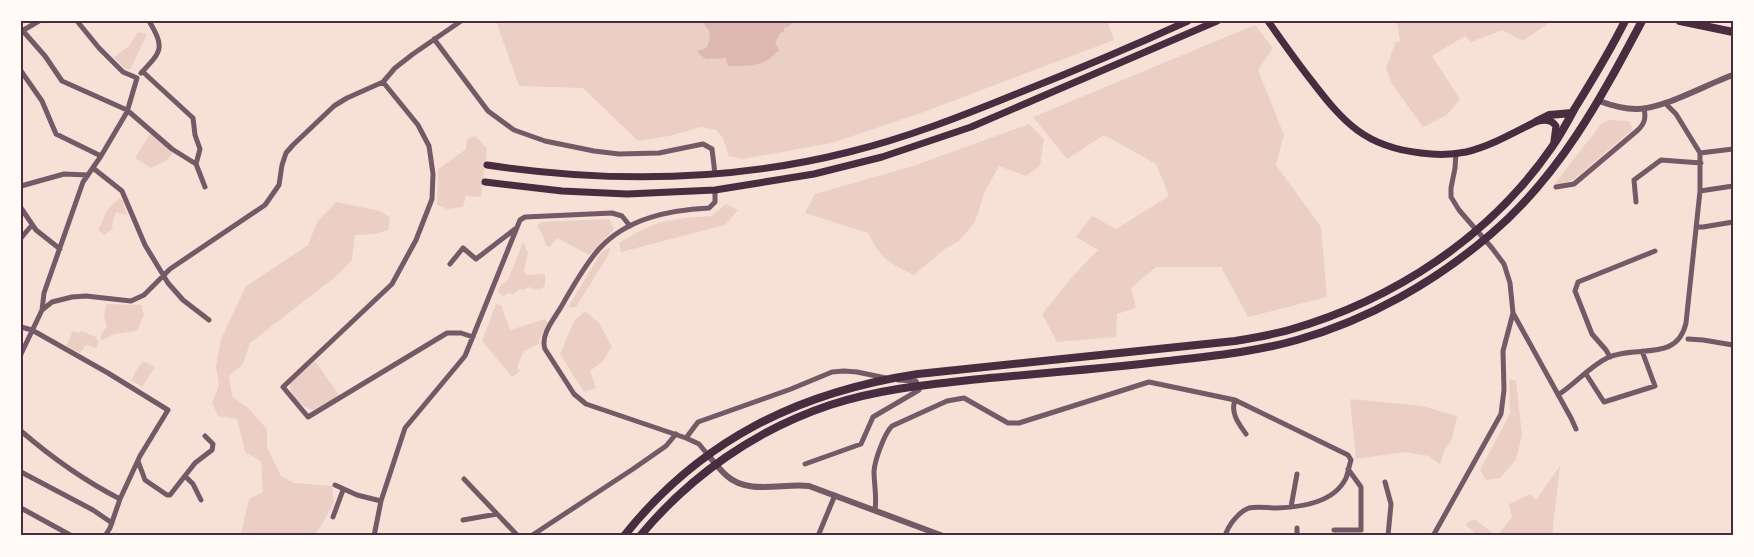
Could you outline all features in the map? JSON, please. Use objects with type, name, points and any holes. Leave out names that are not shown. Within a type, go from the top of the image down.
[{"type":"highway","points":[[1680,21],[1733,32]]},
{"type":"main road","points":[[487,165],[558,174],[673,177],[783,165],[849,152],[916,132],[983,107],[1188,21]]},
{"type":"main road","points":[[485,182],[562,192],[627,194],[715,190],[786,180],[841,168],[917,146],[971,127],[1217,21]]},
{"type":"main road","points":[[624,536],[655,500],[708,455],[756,425],[820,397],[878,381],[918,374],[1236,341],[1287,331],[1378,296],[1410,279],[1464,241],[1509,200],[1552,147],[1625,21]]},
{"type":"main road","points":[[639,536],[668,504],[716,465],[761,435],[830,405],[887,391],[960,381],[1226,354],[1263,348],[1327,330],[1404,295],[1457,260],[1491,234],[1517,209],[1568,149],[1599,101],[1642,21]]},
{"type":"main road","points":[[1272,23],[1328,104],[1355,130],[1380,144],[1428,154],[1468,152],[1548,115],[1572,113]]},
{"type":"main road","points":[[1538,121],[1550,121],[1556,126],[1552,147]]},
{"type":"street","points":[[39,21],[22,31],[45,56],[62,81],[127,110],[172,149],[196,164]]},
{"type":"street","points":[[77,21],[123,72],[137,78]]},
{"type":"street","points":[[21,354],[42,310],[43,297],[83,182],[101,156],[127,110],[137,78],[158,56],[160,46],[149,21]]},
{"type":"street","points":[[42,310],[52,302],[72,297],[86,296],[131,301],[144,296],[170,269],[265,205],[279,185],[286,153],[334,106],[383,82],[395,68],[461,21]]},
{"type":"street","points":[[434,39],[488,111],[499,121],[514,129],[545,141],[619,154],[658,153],[703,144],[712,150],[715,174]]},
{"type":"street","points":[[21,71],[42,101],[56,134],[101,156]]},
{"type":"street","points":[[143,72],[193,118],[200,149],[196,164],[205,187]]},
{"type":"street","points":[[1599,101],[1625,108],[1644,108],[1665,103],[1733,75]]},
{"type":"street","points":[[383,82],[418,125],[429,146],[433,174],[432,199],[416,240],[392,284],[283,387],[308,417],[447,333],[461,333],[473,337]]},
{"type":"street","points":[[1558,395],[1610,357],[1672,346],[1684,333],[1701,163],[1700,153],[1676,114],[1665,103]]},
{"type":"street","points":[[1556,187],[1574,184],[1638,130],[1646,118],[1644,108]]},
{"type":"street","points":[[1700,153],[1733,148]]},
{"type":"street","points":[[1456,153],[1450,188],[1451,197],[1504,264],[1511,292],[1513,313],[1576,429]]},
{"type":"street","points":[[1636,202],[1634,180],[1660,160],[1701,163]]},
{"type":"street","points":[[93,168],[122,191],[145,245],[164,276],[183,300],[209,320]]},
{"type":"street","points":[[21,186],[64,174],[88,175]]},
{"type":"street","points":[[1700,191],[1733,186]]},
{"type":"street","points":[[715,190],[715,202],[709,208],[682,209],[662,213],[630,226],[609,240],[595,254],[543,338],[544,345],[579,399],[596,408],[676,434],[699,444],[728,477],[746,486],[809,486],[943,536]]},
{"type":"street","points":[[21,208],[36,230],[60,249]]},
{"type":"street","points":[[374,536],[381,501],[405,428],[465,356],[520,220],[525,216],[612,213],[622,216],[630,226]]},
{"type":"street","points":[[1696,227],[1733,222]]},
{"type":"street","points":[[21,237],[32,225]]},
{"type":"street","points":[[450,264],[464,248],[476,259],[516,228]]},
{"type":"street","points":[[1610,357],[1592,334],[1575,291],[1578,282],[1655,250]]},
{"type":"street","points":[[1433,536],[1501,414],[1504,390],[1503,351],[1505,336],[1513,313]]},
{"type":"street","points":[[21,327],[32,330],[168,410],[138,461],[105,536]]},
{"type":"street","points":[[1688,339],[1733,345]]},
{"type":"street","points":[[1586,374],[1604,402],[1655,386],[1642,351]]},
{"type":"street","points":[[686,438],[698,422],[832,372],[844,371],[916,381],[918,390],[873,417],[861,444],[805,464]]},
{"type":"street","points":[[874,510],[876,503],[875,466],[888,430],[892,426],[947,401],[964,398],[1008,423],[1019,423],[1149,382],[1235,400],[1348,455],[1351,460],[1346,479],[1324,499],[1304,506],[1248,508],[1238,515],[1225,536]]},
{"type":"street","points":[[1235,400],[1233,406],[1237,422],[1246,434]]},
{"type":"street","points":[[22,434],[65,466],[120,499]]},
{"type":"street","points":[[531,536],[666,446],[676,434]]},
{"type":"street","points":[[138,461],[145,480],[166,495],[170,495],[195,463],[212,450],[213,444],[205,436]]},
{"type":"street","points":[[1334,530],[1361,530],[1361,487],[1348,469]]},
{"type":"street","points":[[21,472],[93,510],[112,523]]},
{"type":"street","points":[[1291,507],[1297,474]]},
{"type":"street","points":[[185,477],[193,484],[201,500]]},
{"type":"street","points":[[464,479],[518,536]]},
{"type":"street","points":[[1385,482],[1391,504],[1388,536]]},
{"type":"street","points":[[335,485],[357,495],[381,501]]},
{"type":"street","points":[[333,517],[343,490]]},
{"type":"street","points":[[818,536],[835,495]]},
{"type":"street","points":[[21,508],[72,536]]},
{"type":"street","points":[[463,520],[497,514]]},
{"type":"street","points":[[1297,528],[1297,536]]},
{"type":"shaded area","points":[[496,21],[1091,21],[1092,23],[1108,23],[1114,40],[921,113],[832,143],[742,159],[729,156],[723,138],[716,130],[701,127],[669,136],[638,141],[583,88],[519,86]]},
{"type":"shaded area","points":[[703,21],[793,21],[784,28],[784,32],[780,33],[775,43],[779,50],[773,56],[762,63],[728,66],[726,58],[706,59],[698,53],[698,50],[705,49],[710,37],[709,30]]},
{"type":"shaded area","points":[[1397,21],[1551,21],[1523,41],[1502,30],[1471,42],[1465,36],[1432,56],[1460,99],[1447,115],[1423,127],[1392,84],[1386,69],[1395,43],[1400,41]]},
{"type":"shaded area","points":[[1255,25],[1273,48],[1258,70],[1284,135],[1276,165],[1321,227],[1327,297],[1248,317],[1221,267],[1156,267],[1131,288],[1136,308],[1117,314],[1116,337],[1057,342],[1042,314],[1098,250],[1076,237],[1092,216],[1116,229],[1169,196],[1156,164],[1104,135],[1067,159],[1033,117]]},
{"type":"shaded area","points":[[138,32],[147,34],[130,70],[124,68],[114,57],[129,46]]},
{"type":"shaded area","points":[[1609,120],[1628,121],[1633,129],[1573,180],[1558,186],[1555,183],[1602,123]]},
{"type":"shaded area","points":[[1029,124],[1044,139],[1040,166],[1026,176],[999,166],[985,191],[975,222],[959,241],[946,248],[914,275],[882,255],[868,233],[805,213],[815,194],[913,166]]},
{"type":"shaded area","points":[[150,134],[173,153],[166,161],[151,168],[135,158]]},
{"type":"shaded area","points":[[475,136],[487,148],[481,197],[466,196],[463,207],[447,209],[437,205],[438,169],[466,149],[467,139]]},
{"type":"shaded area","points":[[119,198],[123,201],[127,215],[116,212],[113,229],[104,235],[98,230],[107,210]]},
{"type":"shaded area","points":[[336,202],[380,211],[390,217],[388,230],[375,234],[355,235],[352,260],[339,274],[250,343],[243,364],[229,376],[232,396],[248,408],[267,429],[267,447],[281,476],[294,483],[332,486],[334,503],[319,529],[312,536],[239,536],[249,499],[263,492],[261,461],[245,452],[237,419],[218,416],[212,403],[219,386],[216,366],[221,339],[246,286],[308,245],[317,222]]},
{"type":"shaded area","points":[[726,204],[738,210],[725,225],[621,252],[619,243],[643,229],[661,222],[712,216]]},
{"type":"shaded area","points":[[609,219],[614,229],[589,255],[557,238],[550,247],[546,246],[537,226],[540,222]]},
{"type":"shaded area","points":[[523,242],[528,252],[524,271],[527,275],[545,274],[545,286],[539,290],[528,287],[503,296],[498,292],[501,285],[508,280]]},
{"type":"shaded area","points":[[610,247],[609,254],[576,307],[568,307],[601,253]]},
{"type":"shaded area","points":[[106,304],[141,305],[144,315],[137,331],[114,334],[101,341],[100,336],[107,326],[104,317]]},
{"type":"shaded area","points":[[496,304],[501,305],[510,330],[545,319],[548,323],[539,344],[524,351],[517,367],[520,371],[512,377],[482,341]]},
{"type":"shaded area","points":[[585,311],[599,323],[612,347],[602,362],[590,371],[596,388],[584,392],[560,354],[574,321]]},
{"type":"shaded area","points":[[73,331],[78,333],[81,331],[96,337],[99,342],[96,348],[86,345],[80,353],[66,346]]},
{"type":"shaded area","points":[[143,361],[155,367],[142,387],[131,380]]},
{"type":"shaded area","points":[[315,361],[339,395],[314,410],[297,401],[290,388],[290,383]]},
{"type":"shaded area","points":[[1509,379],[1516,381],[1522,435],[1516,460],[1500,478],[1486,480],[1480,470],[1510,414]]},
{"type":"shaded area","points":[[1350,399],[1422,406],[1457,416],[1452,439],[1444,451],[1440,465],[1429,456],[1405,452],[1356,459]]},
{"type":"shaded area","points":[[1560,466],[1552,536],[1497,536],[1512,517],[1509,504],[1530,494],[1536,500]]},
{"type":"shaded area","points":[[1474,519],[1497,536],[1478,536],[1465,524]]}]
